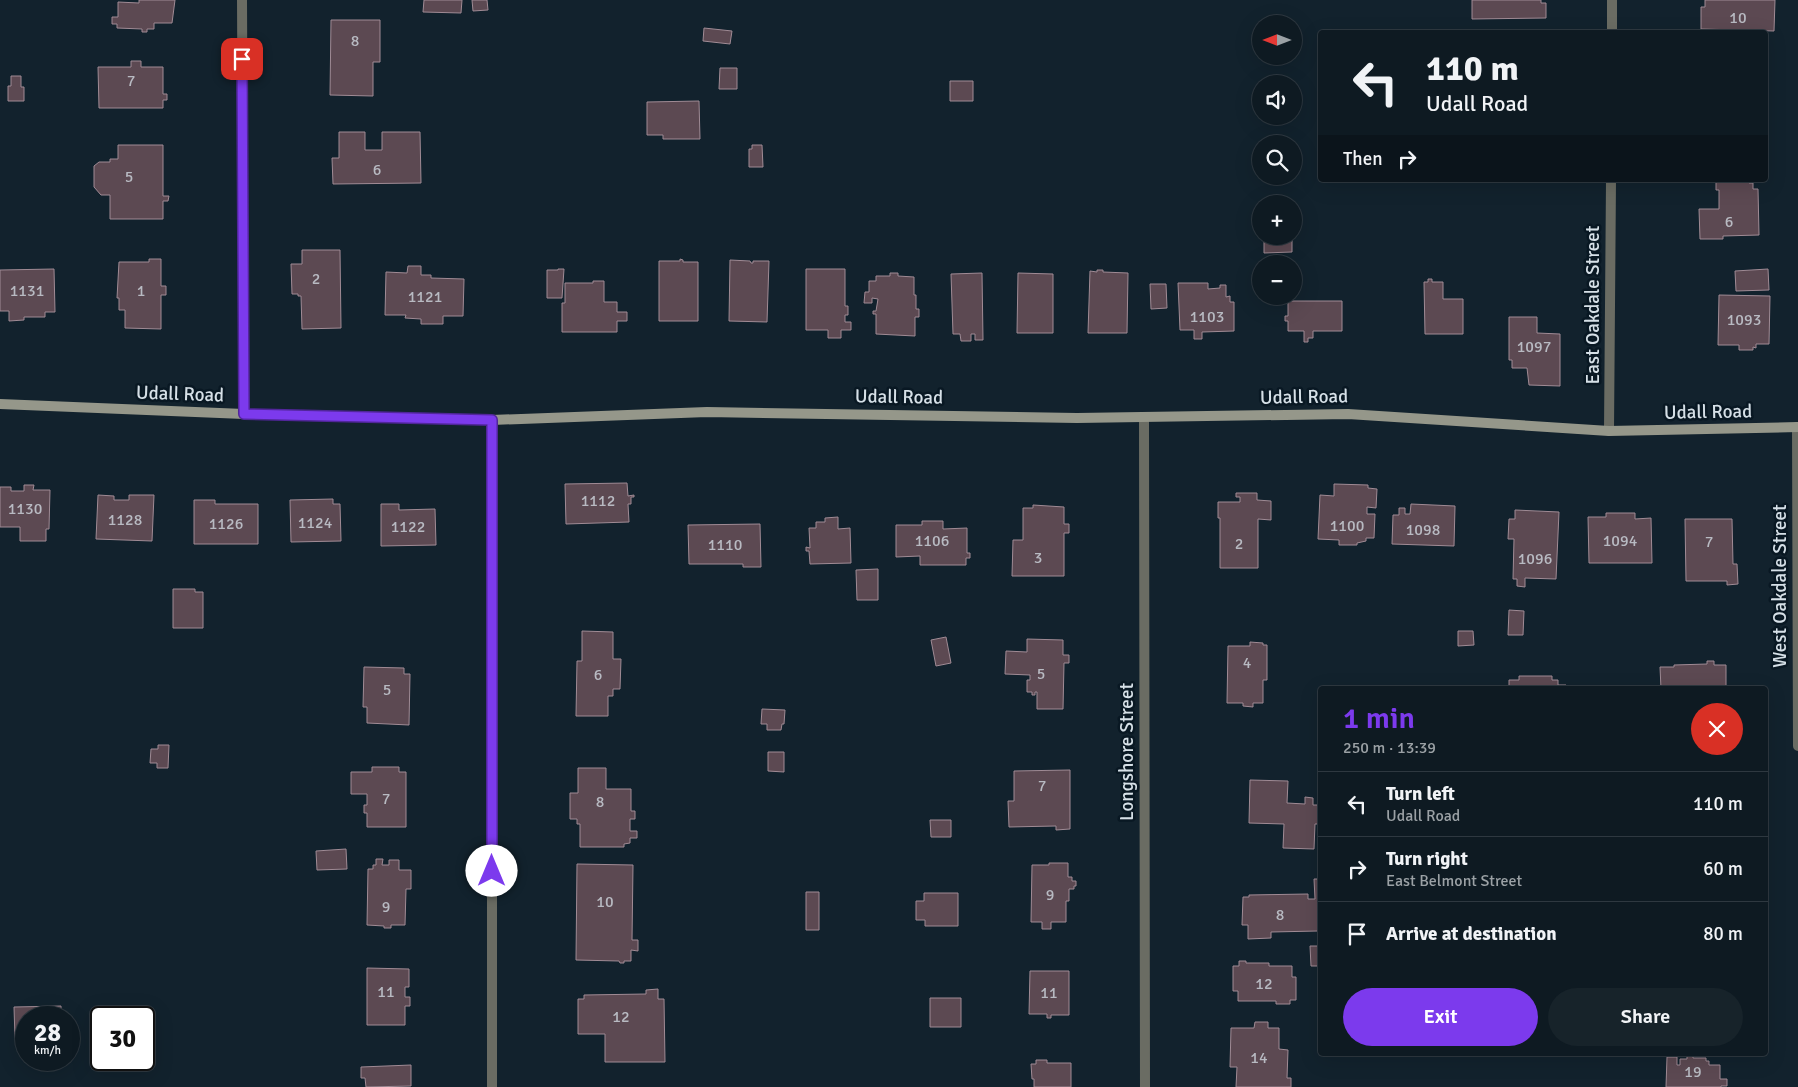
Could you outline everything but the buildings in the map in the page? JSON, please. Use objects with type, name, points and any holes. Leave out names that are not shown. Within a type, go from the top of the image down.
[{"type":"street","points":[[242,0],[244,414]]},
{"type":"street","points":[[1612,0],[1612,30]]},
{"type":"street","name":"East Oakdale Street","points":[[1610,431],[1611,182]]},
{"type":"street","name":"Udall Road","points":[[0,404],[244,414],[492,420],[707,412],[1144,417],[1348,414],[1610,431],[1798,427]]},
{"type":"street","name":"Longshore Street","points":[[1144,417],[1146,1087]]},
{"type":"street","points":[[492,420],[492,1087]]},
{"type":"street","name":"West Oakdale Street","points":[[1798,427],[1798,746]]},
{"type":"route","points":[[242,59],[244,414],[492,420],[492,871]]}]
